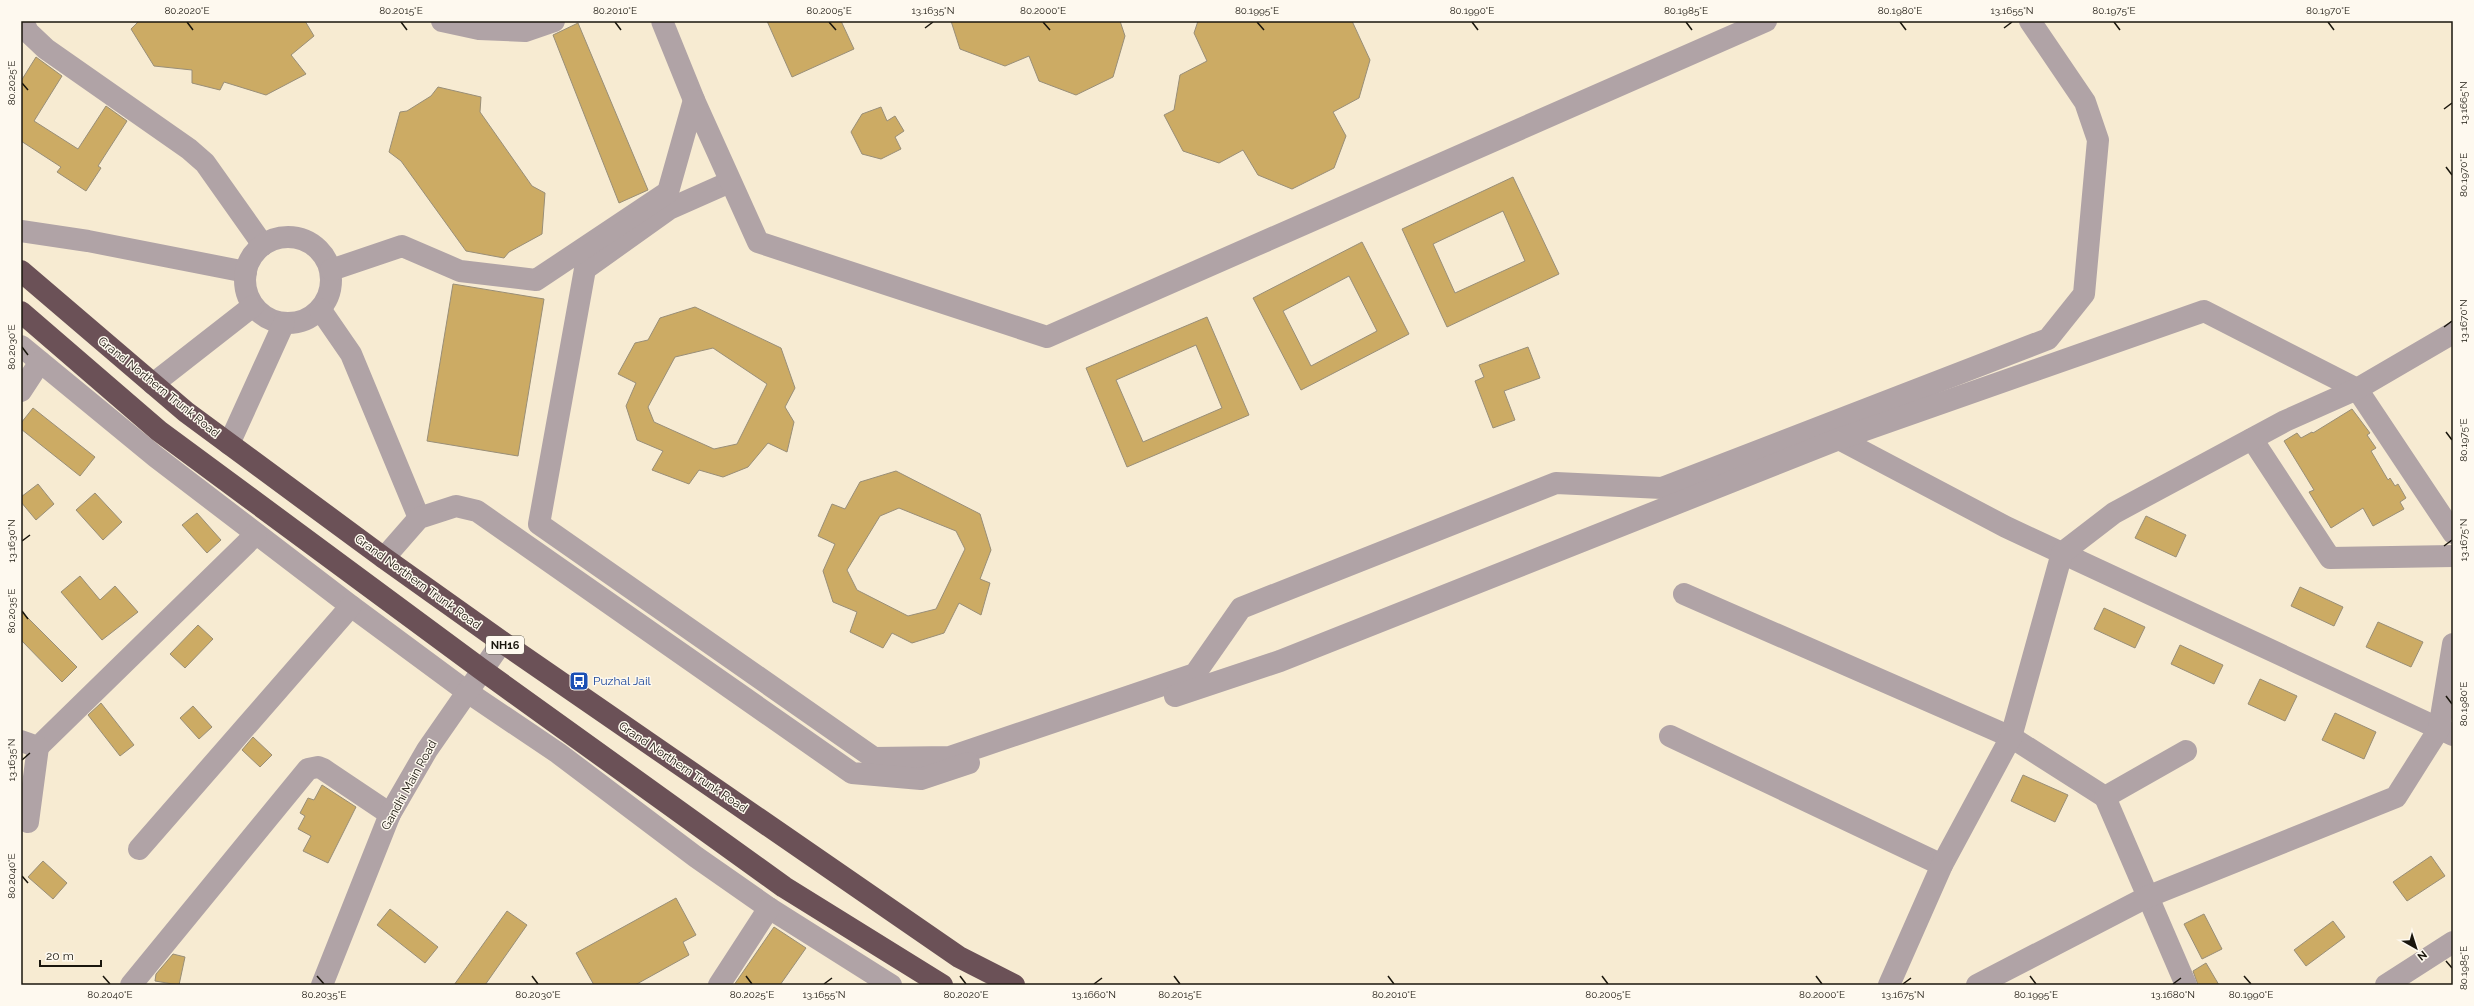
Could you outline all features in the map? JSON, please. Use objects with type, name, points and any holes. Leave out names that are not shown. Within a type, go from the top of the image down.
[{"type":"highway","name":"Grand Northern Trunk Road","points":[[21,271],[152,384],[229,444],[384,558],[502,642],[959,957],[1014,985]]},
{"type":"highway","name":"NH16","points":[[21,312],[159,431],[481,669],[784,887],[942,985]]},
{"type":"street","points":[[23,21],[28,32],[46,49],[189,149],[205,163],[263,245]]},
{"type":"street","points":[[442,21],[479,29],[525,31],[554,21]]},
{"type":"street","points":[[662,21],[694,100],[758,242],[1047,337],[1766,21]]},
{"type":"street","points":[[730,182],[669,208],[585,269],[539,524],[874,758],[950,757],[1195,674],[1241,608],[1556,483],[1662,488],[2048,339],[2084,294],[2098,140],[2085,102],[2030,21]]},
{"type":"street","points":[[331,270],[402,246],[460,271],[536,280],[668,192],[694,100]]},
{"type":"street","points":[[21,231],[88,241],[246,272]]},
{"type":"street","points":[[290,237],[304,240],[316,247],[325,257],[331,270],[331,284],[328,297],[320,309],[310,317],[297,322],[284,323],[272,320],[253,306],[245,284],[246,272],[249,262],[263,245],[276,238],[290,237]]},
{"type":"street","points":[[152,384],[253,306]]},
{"type":"street","points":[[320,309],[351,354],[419,518]]},
{"type":"street","points":[[384,558],[419,518],[456,506],[477,512],[852,773],[921,779],[1280,661],[1839,439],[2204,311],[2357,389],[2453,533]]},
{"type":"street","points":[[229,444],[284,323]]},
{"type":"street","points":[[1889,985],[1942,865],[2011,737],[2062,552],[2114,513],[2252,439],[2357,389],[2453,333]]},
{"type":"street","points":[[21,346],[156,458],[466,691],[558,752],[696,857],[769,908],[891,985]]},
{"type":"street","points":[[21,391],[40,362]]},
{"type":"street","points":[[1839,439],[2006,527],[2446,732]]},
{"type":"street","points":[[2252,439],[2330,558],[2453,556]]},
{"type":"street","points":[[28,822],[29,744],[256,534]]},
{"type":"street","points":[[1684,594],[2011,737],[2105,797],[2134,861],[2147,897],[2186,985]]},
{"type":"street","points":[[139,849],[351,606]]},
{"type":"street","name":"Gandhi Main Road","points":[[322,985],[390,814],[427,750],[481,669],[502,642]]},
{"type":"street","points":[[1978,985],[2147,897],[2396,797],[2446,732],[2453,644]]},
{"type":"street","points":[[1670,736],[1942,865]]},
{"type":"street","points":[[2105,797],[2186,751]]},
{"type":"street","points":[[131,985],[308,769],[318,767],[323,769],[390,814]]},
{"type":"street","points":[[719,985],[769,908]]},
{"type":"street","points":[[2386,985],[2453,942]]},
{"type":"building","points":[[139,21],[305,21],[314,36],[291,55],[306,74],[266,95],[224,82],[220,90],[192,83],[192,70],[154,66],[131,29]]},
{"type":"building","points":[[767,21],[841,21],[854,49],[792,77]]},
{"type":"building","points":[[951,21],[1120,21],[1125,36],[1113,77],[1076,95],[1039,81],[1029,56],[1005,66],[960,49]]},
{"type":"building","points":[[1198,21],[1352,21],[1370,60],[1359,98],[1333,112],[1346,136],[1334,168],[1292,189],[1258,175],[1243,150],[1219,163],[1183,151],[1164,115],[1174,110],[1180,75],[1207,61],[1194,33]]},
{"type":"building","points":[[578,23],[648,190],[619,203],[553,35]]},
{"type":"building","points":[[36,57],[62,76],[34,121],[78,149],[106,106],[127,121],[98,166],[101,168],[86,191],[57,172],[61,167],[21,141],[21,81]]},
{"type":"building","points":[[438,87],[481,97],[480,112],[532,186],[545,193],[542,234],[509,252],[504,258],[466,251],[401,161],[389,152],[400,112],[407,111],[431,96]]},
{"type":"building","points":[[881,107],[887,121],[895,116],[904,131],[895,137],[901,149],[881,159],[862,154],[851,132],[862,114]]},
{"type":"building","points":[[1513,177],[1559,274],[1447,327],[1402,229]],"holes":[[[1503,211],[1525,261],[1455,293],[1433,244]]]},
{"type":"building","points":[[1362,242],[1409,334],[1301,390],[1253,298]],"holes":[[[1349,276],[1377,331],[1311,366],[1283,311]]]},
{"type":"building","points":[[453,284],[544,299],[518,456],[427,441]]},
{"type":"building","points":[[695,307],[781,348],[795,388],[785,407],[794,422],[787,452],[768,443],[748,467],[723,477],[699,470],[689,484],[652,470],[663,451],[637,440],[626,406],[636,383],[618,374],[635,343],[648,340],[660,318]],"holes":[[[713,348],[767,384],[737,444],[714,449],[654,422],[648,407],[675,357]]]},
{"type":"building","points":[[1207,317],[1249,415],[1127,467],[1086,368]],"holes":[[[1196,345],[1222,408],[1143,442],[1116,380]]]},
{"type":"building","points":[[1528,347],[1540,378],[1504,391],[1515,420],[1493,428],[1475,381],[1484,377],[1479,365]]},
{"type":"building","points":[[33,408],[95,457],[80,476],[21,429],[21,423]]},
{"type":"building","points":[[2352,409],[2370,433],[2367,435],[2376,448],[2371,451],[2388,480],[2390,478],[2395,486],[2398,484],[2406,498],[2400,502],[2404,509],[2373,526],[2363,508],[2331,528],[2309,492],[2314,490],[2284,441],[2297,433],[2301,438],[2312,432],[2313,433]]},
{"type":"building","points":[[896,471],[980,514],[991,550],[980,579],[990,583],[981,615],[959,603],[944,633],[912,643],[892,633],[883,648],[850,632],[857,612],[833,602],[823,571],[835,544],[818,536],[832,504],[845,509],[860,482]],"holes":[[[899,508],[956,531],[965,549],[936,609],[908,616],[857,590],[847,570],[880,516]]]},
{"type":"building","points":[[38,484],[54,504],[36,520],[21,502],[21,497]]},
{"type":"building","points":[[95,493],[122,522],[103,540],[76,510]]},
{"type":"building","points":[[197,513],[221,540],[207,553],[182,525]]},
{"type":"building","points":[[2146,516],[2186,535],[2176,557],[2135,538]]},
{"type":"building","points":[[80,576],[100,600],[115,586],[138,612],[102,640],[61,592]]},
{"type":"building","points":[[2300,587],[2343,607],[2334,626],[2291,606]]},
{"type":"building","points":[[2104,608],[2145,627],[2135,648],[2094,629]]},
{"type":"building","points":[[21,611],[77,667],[62,682],[21,640]]},
{"type":"building","points":[[2378,622],[2423,642],[2411,667],[2366,647]]},
{"type":"building","points":[[198,625],[213,639],[185,668],[170,654]]},
{"type":"building","points":[[2180,645],[2223,665],[2214,684],[2171,664]]},
{"type":"building","points":[[2260,679],[2297,696],[2285,721],[2248,704]]},
{"type":"building","points":[[101,703],[134,745],[120,756],[88,715]]},
{"type":"building","points":[[193,706],[212,727],[199,739],[180,718]]},
{"type":"building","points":[[2335,713],[2376,732],[2364,759],[2322,740]]},
{"type":"building","points":[[253,737],[272,755],[260,767],[242,750]]},
{"type":"building","points":[[2023,775],[2068,795],[2055,822],[2011,801]]},
{"type":"building","points":[[322,785],[356,807],[328,863],[303,851],[311,836],[298,829],[305,816],[300,813],[308,798],[314,800]]},
{"type":"building","points":[[2431,856],[2445,876],[2407,901],[2393,882]]},
{"type":"building","points":[[43,861],[67,883],[53,899],[28,877]]},
{"type":"building","points":[[676,898],[696,935],[683,942],[689,955],[635,985],[594,985],[576,953]]},
{"type":"building","points":[[390,909],[438,947],[425,963],[377,925]]},
{"type":"building","points":[[507,911],[527,925],[485,985],[454,985]]},
{"type":"building","points":[[2204,914],[2222,949],[2202,959],[2184,924]]},
{"type":"building","points":[[2333,921],[2345,937],[2306,966],[2294,950]]},
{"type":"building","points":[[774,927],[806,948],[780,985],[734,985]]},
{"type":"building","points":[[173,954],[185,957],[179,985],[155,981],[156,974]]},
{"type":"building","points":[[2206,963],[2219,985],[2198,985],[2193,971]]},
{"type":"place","name":"Puzhal Jail","points":[[579,681]]}]
